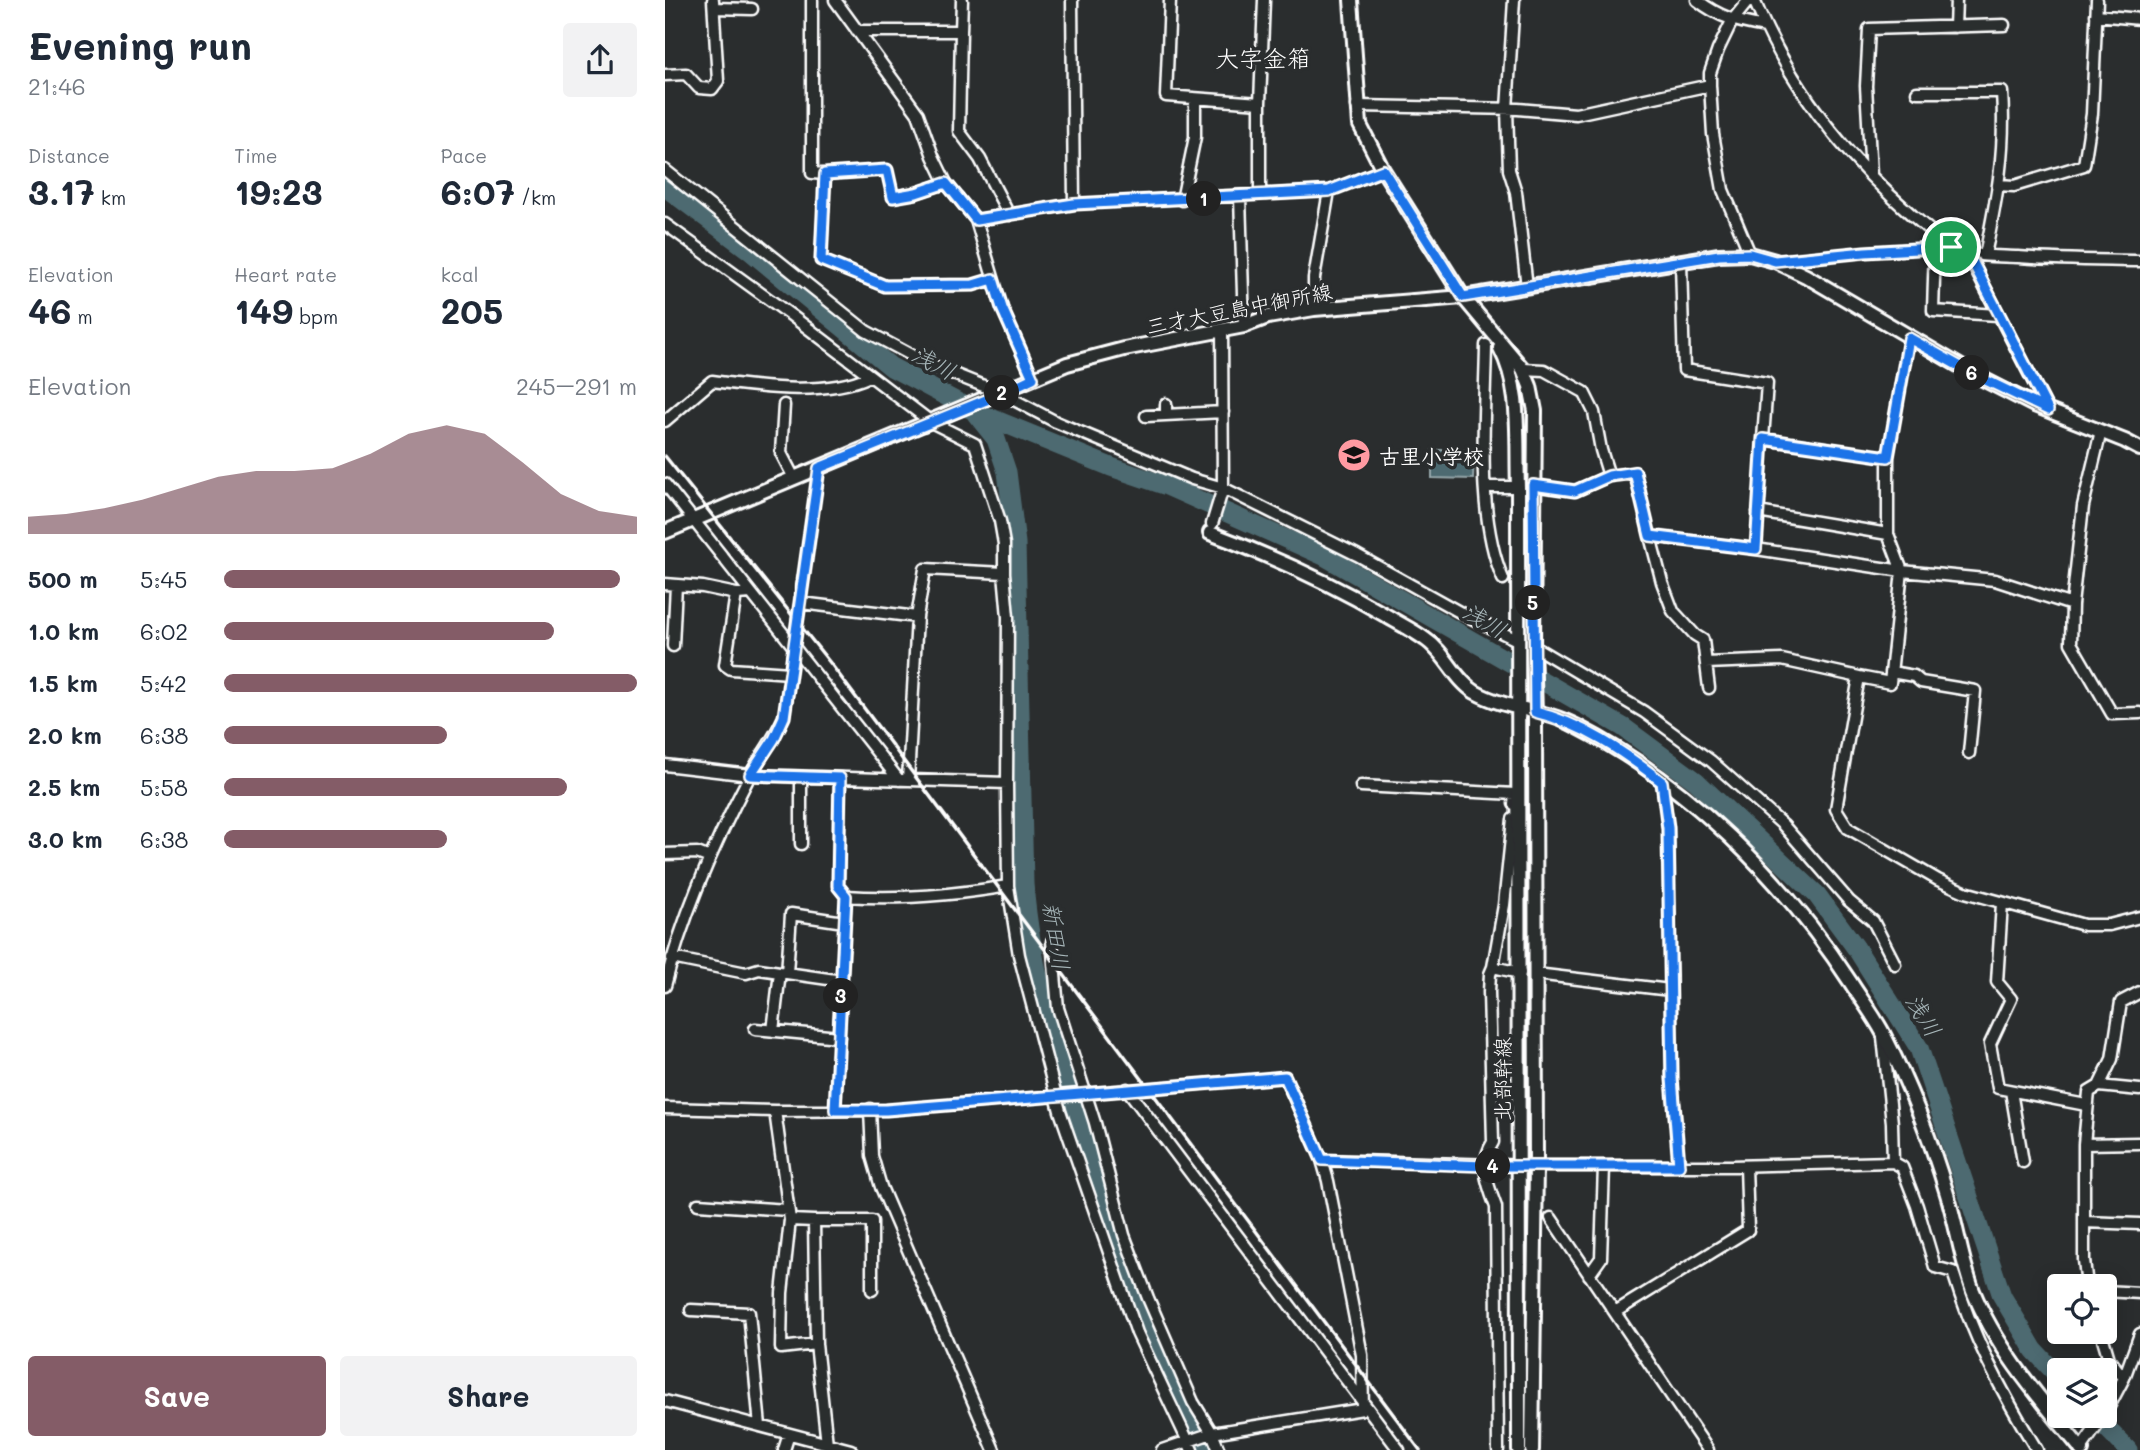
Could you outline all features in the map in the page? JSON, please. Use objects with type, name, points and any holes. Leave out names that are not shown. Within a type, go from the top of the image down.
[{"type":"street","points":[[812,0],[812,173],[887,170],[893,197],[946,183]]},
{"type":"street","points":[[835,0],[918,114],[946,183],[976,220],[1002,308],[1033,378]]},
{"type":"street","points":[[962,0],[959,131],[980,159],[1009,215]]},
{"type":"street","points":[[1072,0],[1074,204]]},
{"type":"street","points":[[1170,0],[1167,96],[1260,103]]},
{"type":"street","points":[[1260,194],[1264,0]]},
{"type":"street","points":[[1351,0],[1360,125],[1383,170],[1463,297],[1523,369],[1530,386],[1535,411],[1533,653],[1644,712],[1711,761],[1783,825],[1849,901],[1873,921],[1895,964]]},
{"type":"street","points":[[1514,0],[1507,109],[1509,170],[1516,192],[1527,287]]},
{"type":"street","points":[[1697,0],[1732,21],[1765,27]]},
{"type":"street","points":[[1750,254],[1723,190],[1713,134],[1710,85],[1712,64],[1732,21],[1751,0],[1801,90],[1843,148],[1951,247]]},
{"type":"street","points":[[1955,27],[1956,0]]},
{"type":"street","points":[[1999,185],[2014,186],[2084,165],[2092,114],[2097,0]]},
{"type":"street","points":[[665,75],[686,74],[699,88],[712,89],[718,81],[713,4],[752,9]]},
{"type":"street","points":[[2096,15],[2140,19]]},
{"type":"street","points":[[1871,175],[1866,86],[1869,29],[2004,25]]},
{"type":"street","points":[[857,31],[961,31]]},
{"type":"street","points":[[1357,106],[1507,109],[1576,114],[1710,85]]},
{"type":"street","points":[[1917,92],[2002,92],[2004,139],[1999,185],[1985,255]]},
{"type":"street","points":[[1182,200],[1195,137],[1195,99]]},
{"type":"street","points":[[665,170],[866,331],[926,363],[996,395],[1221,491],[1357,555],[1518,643],[1518,487],[1513,379],[1502,351],[1488,327]]},
{"type":"street","points":[[976,220],[1074,204],[1329,191],[1383,170]]},
{"type":"street","points":[[825,174],[821,260],[885,286],[973,285],[993,279]]},
{"type":"street","points":[[1314,309],[1314,278],[1329,191]]},
{"type":"street","points":[[1240,197],[1244,326]]},
{"type":"street","points":[[665,224],[931,422],[975,444],[1000,521],[1004,544],[1008,617],[1008,886],[1019,954],[1060,1095],[1137,1333],[1191,1444]]},
{"type":"street","points":[[1935,247],[1933,311],[1998,315]]},
{"type":"street","points":[[1775,261],[1951,247],[1985,255],[2140,261]]},
{"type":"street","points":[[1968,253],[2048,410]]},
{"type":"street","name":"三才大豆島中御所線","points":[[665,533],[1067,364],[1123,349],[1244,326],[1268,317],[1314,309],[1463,297],[1719,255],[1750,254],[1775,261],[1806,276],[1975,375],[2140,449]]},
{"type":"street","points":[[1681,262],[1684,370],[1767,383],[1756,549]]},
{"type":"street","points":[[1222,329],[1221,491],[1211,529],[1296,567],[1428,640],[1471,690],[1497,702],[1560,718],[1635,761],[1753,857],[1800,909],[1882,1032],[1910,1093],[1940,1173],[1971,1287],[1987,1323],[2025,1378],[2081,1450],[2096,1428]]},
{"type":"street","points":[[1706,663],[1782,660],[1890,683],[1902,571],[1888,534],[1888,457],[1909,338]]},
{"type":"street","points":[[1486,345],[1485,487],[1493,550],[1503,579]]},
{"type":"street","points":[[1523,369],[1544,370],[1584,391],[1594,412],[1609,476]]},
{"type":"street","points":[[665,421],[712,382],[763,388],[829,387],[855,383],[870,376]]},
{"type":"street","points":[[783,405],[781,453],[794,478]]},
{"type":"street","points":[[1146,416],[1166,410],[1223,412]]},
{"type":"street","points":[[2101,431],[2083,506],[2072,605],[2071,643],[2112,714],[2140,713]]},
{"type":"street","points":[[1763,439],[1888,457]]},
{"type":"street","points":[[665,986],[689,907],[710,858],[750,775],[774,739],[784,717],[819,468]]},
{"type":"street","points":[[1533,485],[1575,491],[1609,476],[1635,472],[1662,582],[1673,611],[1703,640],[1709,688]]},
{"type":"street","points":[[665,484],[903,780]]},
{"type":"street","points":[[1485,487],[1518,487]]},
{"type":"street","points":[[1758,513],[1888,534]]},
{"type":"street","points":[[1650,536],[1902,571],[1995,580],[2072,605]]},
{"type":"street","points":[[903,780],[917,617],[925,569],[1004,573]]},
{"type":"street","points":[[673,646],[671,585],[736,594],[751,593]]},
{"type":"street","points":[[736,594],[725,665],[730,669],[790,673]]},
{"type":"street","points":[[801,603],[917,617]]},
{"type":"street","name":"北部幹線","points":[[1518,643],[1519,1450]]},
{"type":"street","name":"北部幹線","points":[[1532,1450],[1536,1166],[1533,653]]},
{"type":"street","points":[[1891,672],[1914,676],[1921,682],[1975,691],[1969,753]]},
{"type":"street","points":[[1859,677],[1836,809],[1848,828],[1938,880],[1965,892],[2098,927],[2140,917]]},
{"type":"street","points":[[665,765],[750,775],[1007,783]]},
{"type":"street","points":[[801,777],[801,844]]},
{"type":"street","points":[[835,1110],[846,896],[838,886],[840,778]]},
{"type":"street","points":[[1662,782],[1669,841],[1672,1078],[1679,1166]]},
{"type":"street","points":[[1361,786],[1515,794],[1504,905],[1489,992],[1493,1142],[1486,1153],[1485,1166],[1486,1179],[1496,1206],[1498,1450]]},
{"type":"street","points":[[665,854],[697,853],[710,858]]},
{"type":"street","points":[[846,896],[896,898],[958,894],[1008,886]]},
{"type":"street","points":[[2002,903],[1997,982],[2011,999],[1990,1044],[1998,1088],[2086,1105]]},
{"type":"street","points":[[773,1031],[791,914],[844,922]]},
{"type":"street","points":[[1052,941],[1058,1007],[1082,1093],[1095,1123],[1124,1236],[1193,1402],[1219,1450]]},
{"type":"street","points":[[672,958],[747,973],[759,969],[842,981]]},
{"type":"street","points":[[1493,967],[1520,972]]},
{"type":"street","points":[[1536,974],[1670,990]]},
{"type":"street","points":[[2086,1274],[2084,1222],[2086,1105],[2089,1092],[2099,1086],[2112,1059],[2121,1002],[2140,992]]},
{"type":"street","points":[[755,1029],[839,1037]]},
{"type":"street","points":[[1882,1032],[1892,1123],[1893,1162]]},
{"type":"street","points":[[665,1108],[775,1111],[870,1109],[1285,1077],[1322,1160],[1328,1181],[1362,1356],[1363,1409],[1209,1434],[1191,1444],[1162,1450]]},
{"type":"street","points":[[2099,1086],[2140,1090]]},
{"type":"street","points":[[1127,1089],[1399,1450]]},
{"type":"street","points":[[2011,1091],[2023,1161]]},
{"type":"street","points":[[870,1109],[872,1156],[880,1187],[994,1450]]},
{"type":"street","points":[[775,1111],[789,1215],[782,1293],[781,1349],[816,1344]]},
{"type":"street","points":[[2084,1144],[2139,1143]]},
{"type":"street","points":[[1322,1160],[1485,1166],[1746,1166],[1893,1162],[1902,1167],[1935,1267],[1953,1272],[1965,1313],[2002,1391],[2037,1450]]},
{"type":"street","points":[[1590,1275],[1601,1258],[1604,1166]]},
{"type":"street","points":[[1615,1312],[1748,1230],[1746,1166]]},
{"type":"street","points":[[698,1204],[789,1215],[814,1221],[871,1221],[872,1290]]},
{"type":"street","points":[[1551,1218],[1708,1450]]},
{"type":"street","points":[[814,1221],[816,1344],[827,1444]]},
{"type":"street","points":[[2084,1222],[2140,1224]]},
{"type":"street","points":[[2117,1292],[2140,1293]]},
{"type":"street","points":[[1965,1313],[1979,1305]]},
{"type":"street","points":[[691,1310],[749,1313],[760,1426]]},
{"type":"street","points":[[2117,1394],[2140,1334]]},
{"type":"street","points":[[2105,1344],[2109,1359],[2124,1378]]},
{"type":"street","points":[[665,1401],[851,1450]]},
{"type":"street","points":[[784,1450],[789,1434]]},
{"type":"water","points":[[1432,450],[1474,450],[1473,479],[1432,478]]},
{"type":"waterway","name":"浅川","points":[[665,187],[749,250],[891,367],[974,411],[1111,467],[1167,486],[1324,556],[1623,727],[1696,781],[1817,895],[1856,948],[1919,1048],[2002,1296],[2034,1350],[2047,1364]]},
{"type":"waterway","name":"新田川","points":[[976,414],[996,439],[1007,472],[1016,543],[1024,884],[1040,986],[1068,1087],[1136,1293],[1160,1353],[1207,1450]]},
{"type":"waterway","name":"浅川","points":[[2107,1428],[2128,1450]]},
{"type":"railway","points":[[665,456],[831,664],[1420,1450]]},
{"type":"place","name":"古里小学校","points":[[1354,455]]},
{"type":"district","name":"大字金箱","points":[[1263,57]]},
{"type":"route","points":[[887,170],[893,197],[946,183],[976,220],[1074,204],[1329,191],[1383,170],[1463,297],[1719,255],[1750,254],[1775,261],[1951,247],[1968,253],[2048,410],[1975,375],[1909,338],[1888,457],[1763,439],[1756,549],[1650,536],[1635,472],[1609,476],[1575,491],[1533,485],[1535,712],[1560,718],[1580,728],[1635,761],[1662,782],[1668,828],[1672,1078],[1679,1166],[1485,1166],[1322,1160],[1285,1077],[886,1110],[835,1110],[846,896],[838,886],[840,778],[750,775],[774,739],[784,717],[819,468],[991,398],[1033,378],[1002,308],[993,279],[973,285],[885,286],[821,260],[825,174],[887,170]]}]
